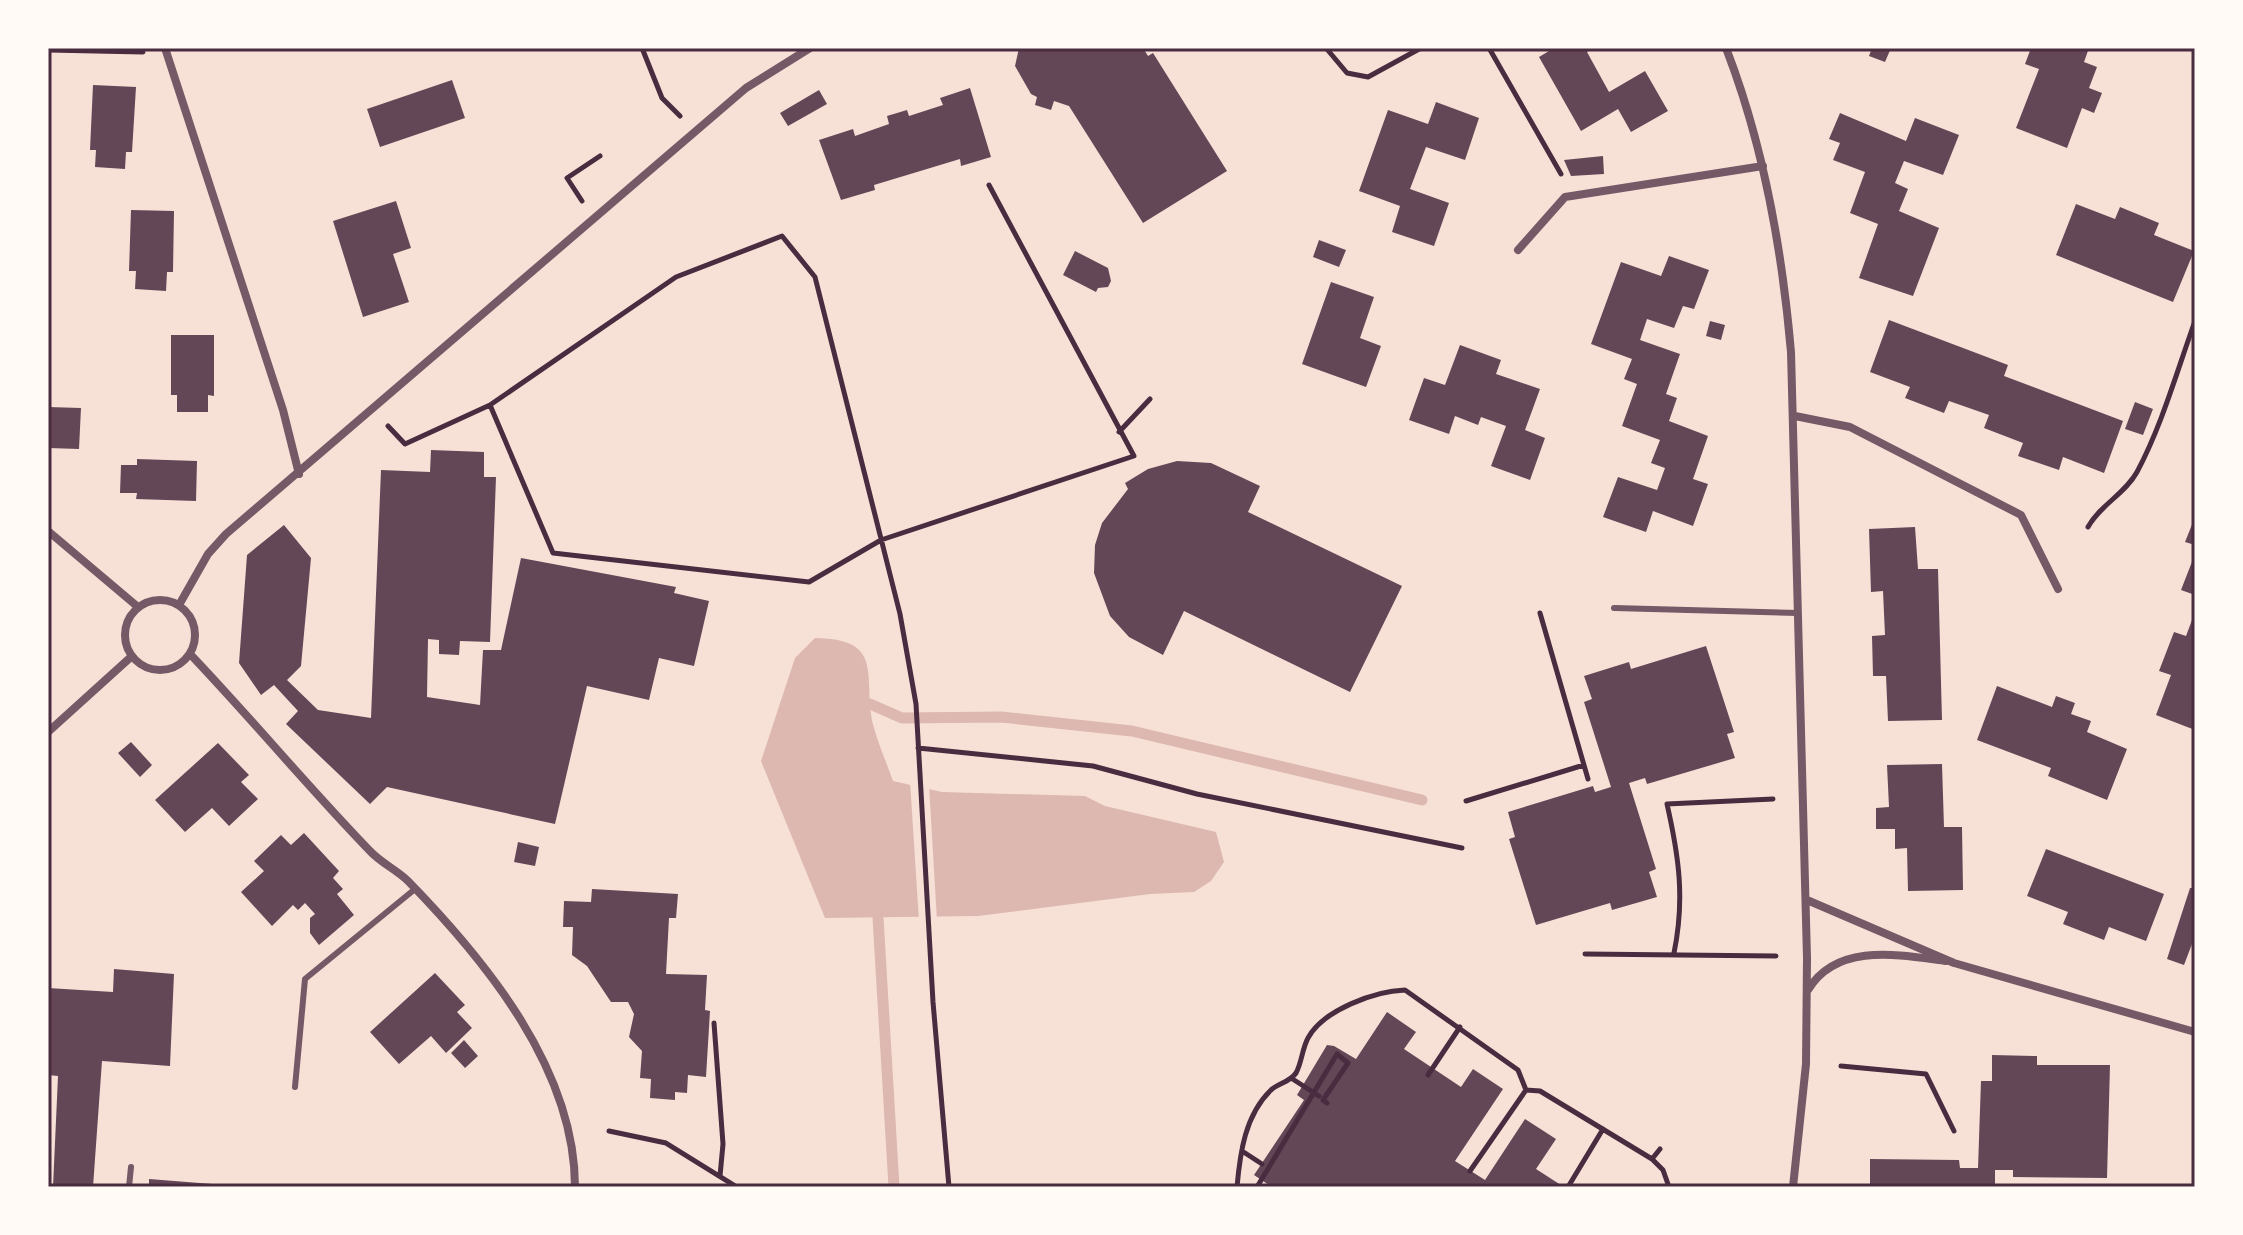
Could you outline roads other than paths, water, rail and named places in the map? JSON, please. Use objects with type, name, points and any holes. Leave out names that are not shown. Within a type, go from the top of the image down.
[{"type":"street","points":[[165,48],[283,410],[299,474]]},
{"type":"street","points":[[179,605],[202,563],[226,534],[697,134],[746,88],[810,48]]},
{"type":"street","points":[[1726,48],[1763,166],[1785,287],[1795,416],[1807,991],[1806,1064],[1793,1187]]},
{"type":"street","points":[[1518,250],[1565,197],[1763,166]]},
{"type":"street","points":[[1795,416],[1850,427],[2021,515],[2058,589]]},
{"type":"street","points":[[48,531],[138,607]]},
{"type":"street","points":[[157,599],[179,605],[191,617],[195,627],[190,654],[182,663],[161,670],[145,667],[132,656],[127,646],[125,628],[138,607],[157,599]]},
{"type":"street","points":[[190,654],[373,854],[415,889],[526,1026],[558,1087],[571,1131],[575,1187]]},
{"type":"street","points":[[48,732],[132,656]]},
{"type":"street","points":[[1807,900],[1838,916],[1954,963],[2195,1032]]},
{"type":"street","points":[[1807,991],[1826,970],[1874,954],[1954,963]]},
{"type":"lane","points":[[1614,608],[1799,613]]},
{"type":"lane","points":[[295,1087],[305,979],[415,889]]},
{"type":"lane","points":[[129,1187],[131,1167]]},
{"type":"waterway","points":[[870,704],[902,718],[1001,717],[1132,731],[1422,800]]},
{"type":"waterway","points":[[878,918],[894,1187]]}]
